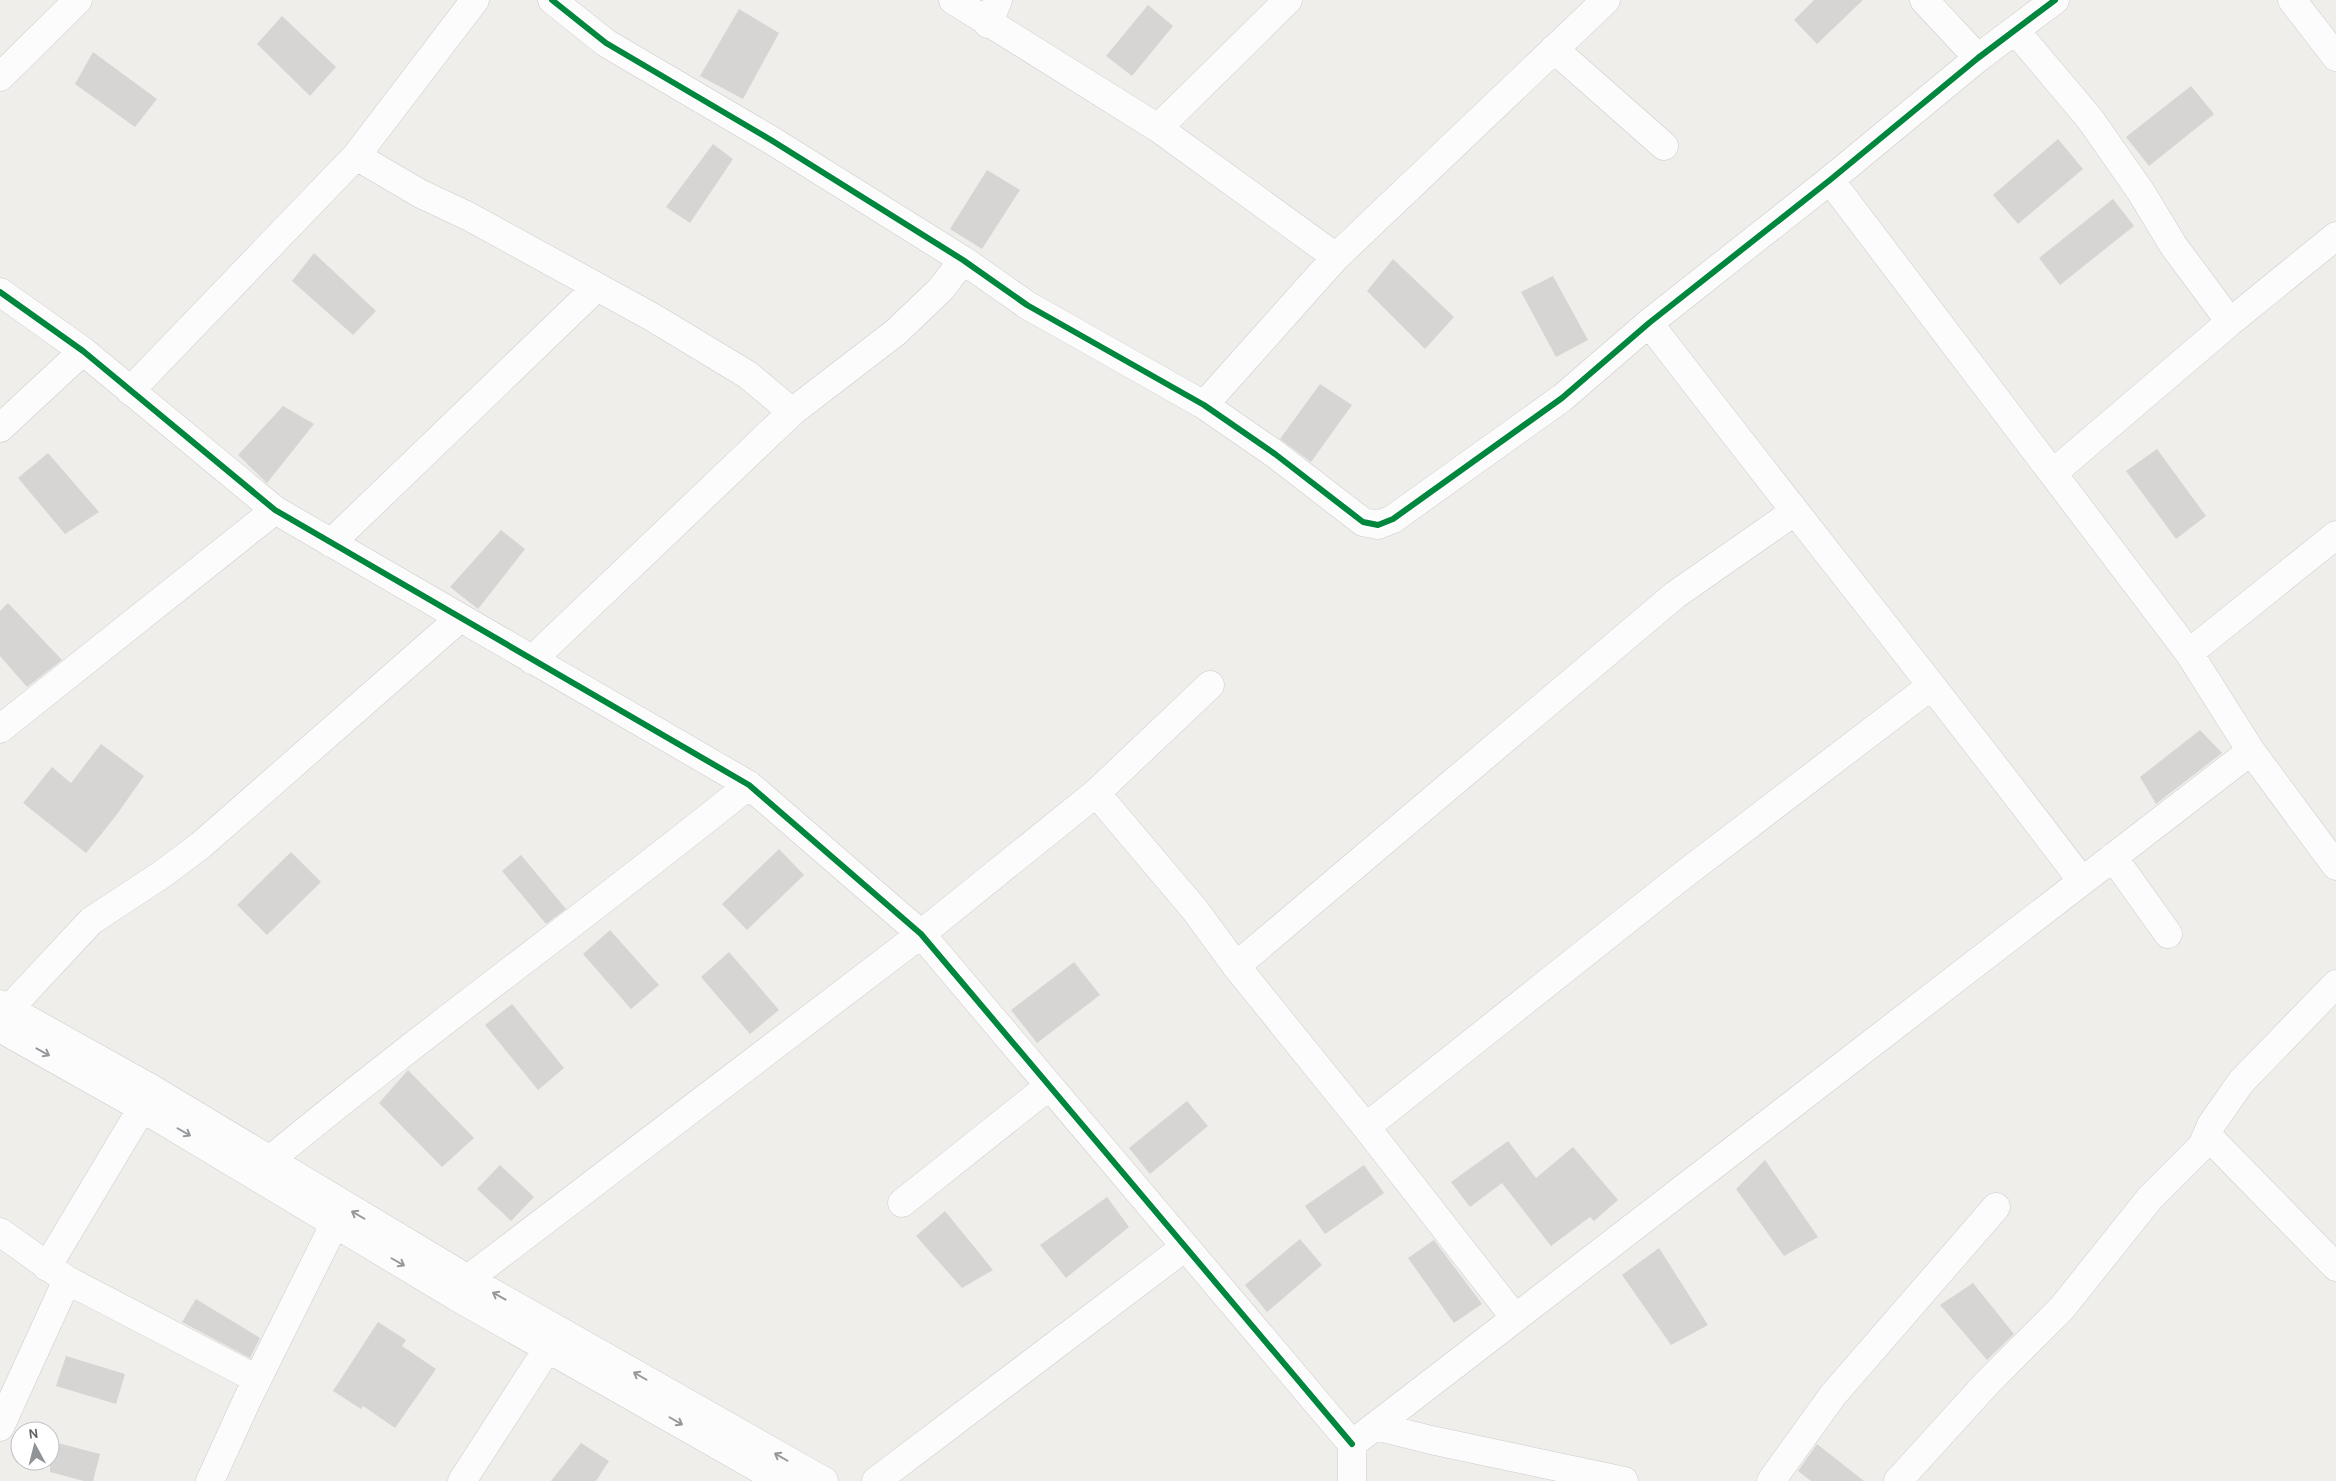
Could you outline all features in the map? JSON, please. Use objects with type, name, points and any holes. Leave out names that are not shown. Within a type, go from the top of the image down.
[{"type":"street","points":[[0,77],[78,0]]},
{"type":"street","points":[[130,391],[356,156],[475,0]]},
{"type":"street","points":[[552,0],[606,43],[771,140],[963,260],[1027,305],[1204,405],[1275,454],[1363,522],[1378,525],[1393,519],[1562,398],[1649,323],[1830,180],[1978,58],[2055,0]]},
{"type":"street","points":[[954,0],[993,12],[1158,128],[1336,258]]},
{"type":"street","points":[[1158,128],[1288,0]]},
{"type":"street","points":[[1204,405],[1336,258],[1606,0]]},
{"type":"street","points":[[1924,0],[1978,58]]},
{"type":"street","points":[[2292,0],[2336,57]]},
{"type":"street","points":[[2015,30],[2090,118],[2141,192],[2173,245],[2230,322]]},
{"type":"street","points":[[1554,49],[1664,146]]},
{"type":"street","points":[[356,156],[421,194],[468,216],[652,317],[748,375],[792,412]]},
{"type":"street","points":[[1830,180],[2189,653],[2251,751],[2336,866]]},
{"type":"street","points":[[2054,473],[2230,322],[2336,236]]},
{"type":"street","points":[[532,660],[792,412],[896,332],[941,289],[963,260]]},
{"type":"street","points":[[331,543],[597,287]]},
{"type":"street","points":[[0,292],[83,351],[275,510],[749,784],[921,934],[1352,1444],[1352,1481]]},
{"type":"street","points":[[1649,323],[2082,881]]},
{"type":"street","points":[[0,428],[83,351]]},
{"type":"street","points":[[0,729],[275,510]]},
{"type":"street","points":[[1236,966],[1675,595],[1794,512]]},
{"type":"street","points":[[2189,653],[2336,535]]},
{"type":"street","points":[[3,1014],[91,921],[161,875],[201,845],[460,618]]},
{"type":"street","points":[[468,1279],[921,934],[1096,793],[1210,685]]},
{"type":"street","points":[[1366,1127],[1678,879],[1931,686]]},
{"type":"street","points":[[1352,1444],[2251,751]]},
{"type":"street","points":[[271,1160],[348,1096],[649,865],[749,784]]},
{"type":"street","points":[[1096,793],[1195,910],[1236,966],[1366,1127],[1515,1318]]},
{"type":"street","points":[[2113,857],[2168,934]]},
{"type":"street","points":[[1898,1481],[1987,1383],[2062,1308],[2150,1198],[2202,1146],[2211,1125],[2241,1082],[2336,984]]},
{"type":"street","points":[[3,1014],[142,1108],[260,1178],[334,1225],[781,1481]]},
{"type":"street","points":[[3,1014],[271,1160],[345,1207],[468,1279],[824,1481]]},
{"type":"street","points":[[902,1203],[1049,1086]]},
{"type":"street","points":[[0,1427],[55,1304],[57,1274],[142,1108]]},
{"type":"street","points":[[2207,1135],[2336,1267]]},
{"type":"street","points":[[1771,1481],[1833,1394],[1996,1207]]},
{"type":"street","points":[[210,1481],[257,1379],[334,1225]]},
{"type":"street","points":[[0,1232],[57,1274],[257,1379]]},
{"type":"street","points":[[876,1481],[1185,1247]]},
{"type":"street","points":[[462,1481],[548,1348]]},
{"type":"street","points":[[1375,1426],[1431,1440],[1624,1481]]},
{"type":"building","points":[[1814,0],[1863,0],[1817,44],[1794,20]]},
{"type":"building","points":[[1148,5],[1173,26],[1132,76],[1106,56]]},
{"type":"building","points":[[739,9],[779,33],[743,99],[700,76]]},
{"type":"building","points":[[282,16],[336,67],[310,96],[257,44]]},
{"type":"building","points":[[93,52],[157,99],[135,127],[75,84]]},
{"type":"building","points":[[2191,86],[2214,114],[2149,166],[2126,137]]},
{"type":"building","points":[[2058,139],[2083,169],[2018,224],[1993,195]]},
{"type":"building","points":[[713,144],[733,159],[690,223],[666,207]]},
{"type":"building","points":[[987,170],[1020,190],[982,249],[950,229]]},
{"type":"building","points":[[2113,199],[2134,226],[2060,285],[2039,258]]},
{"type":"building","points":[[314,253],[376,311],[353,335],[292,281]]},
{"type":"building","points":[[1393,259],[1454,317],[1425,349],[1367,291]]},
{"type":"building","points":[[1553,276],[1588,340],[1556,357],[1521,292]]},
{"type":"building","points":[[1320,384],[1352,405],[1311,462],[1280,439]]},
{"type":"building","points":[[283,406],[314,424],[267,483],[238,455]]},
{"type":"building","points":[[2157,449],[2206,516],[2176,539],[2126,471]]},
{"type":"building","points":[[48,453],[99,512],[65,534],[18,478]]},
{"type":"building","points":[[501,530],[525,549],[478,609],[450,587]]},
{"type":"building","points":[[8,603],[62,660],[27,687],[0,656],[0,611]]},
{"type":"building","points":[[2200,730],[2222,753],[2156,804],[2140,777]]},
{"type":"building","points":[[101,744],[144,776],[115,817],[86,853],[23,803],[52,767],[71,783]]},
{"type":"building","points":[[779,849],[804,875],[747,930],[722,904]]},
{"type":"building","points":[[291,852],[321,882],[267,935],[237,905]]},
{"type":"building","points":[[521,855],[566,909],[546,924],[502,871]]},
{"type":"building","points":[[610,930],[659,985],[631,1009],[583,954]]},
{"type":"building","points":[[729,952],[779,1010],[750,1034],[701,977]]},
{"type":"building","points":[[1074,962],[1100,995],[1037,1043],[1011,1010]]},
{"type":"building","points":[[512,1004],[564,1068],[538,1090],[485,1025]]},
{"type":"building","points":[[408,1070],[474,1138],[442,1167],[379,1103]]},
{"type":"building","points":[[1187,1101],[1208,1126],[1150,1174],[1129,1148]]},
{"type":"building","points":[[1508,1141],[1536,1178],[1573,1147],[1618,1200],[1594,1221],[1590,1217],[1551,1246],[1502,1183],[1470,1207],[1451,1182]]},
{"type":"building","points":[[1765,1160],[1818,1237],[1784,1256],[1736,1189]]},
{"type":"building","points":[[500,1165],[534,1197],[511,1221],[477,1189]]},
{"type":"building","points":[[1364,1165],[1384,1193],[1325,1234],[1305,1206]]},
{"type":"building","points":[[1107,1197],[1129,1227],[1066,1278],[1040,1245]]},
{"type":"building","points":[[945,1211],[993,1270],[962,1288],[916,1236]]},
{"type":"building","points":[[1300,1239],[1322,1265],[1267,1312],[1245,1285]]},
{"type":"building","points":[[1434,1240],[1482,1304],[1454,1323],[1408,1258]]},
{"type":"building","points":[[1659,1248],[1708,1325],[1671,1345],[1622,1275]]},
{"type":"building","points":[[1973,1283],[2014,1334],[1987,1360],[1940,1305]]},
{"type":"building","points":[[196,1299],[260,1338],[250,1358],[182,1322]]},
{"type":"building","points":[[378,1322],[406,1340],[402,1346],[436,1369],[395,1428],[363,1406],[361,1409],[333,1391]]},
{"type":"building","points":[[66,1356],[125,1374],[116,1404],[56,1386]]},
{"type":"building","points":[[581,1443],[609,1461],[596,1481],[551,1481]]},
{"type":"building","points":[[60,1444],[100,1454],[93,1481],[84,1481],[50,1472],[60,1471]]},
{"type":"building","points":[[1817,1444],[1864,1481],[1811,1481],[1798,1471]]},
{"type":"cycle path","points":[[552,0],[606,43],[771,140],[963,260],[1027,305],[1204,405],[1275,454],[1363,522],[1378,525],[1393,519],[1562,398],[1649,323],[1830,180],[1978,58],[2055,0]]},
{"type":"cycle path","points":[[0,292],[83,351],[275,510],[749,785],[921,934],[1352,1444]]}]
